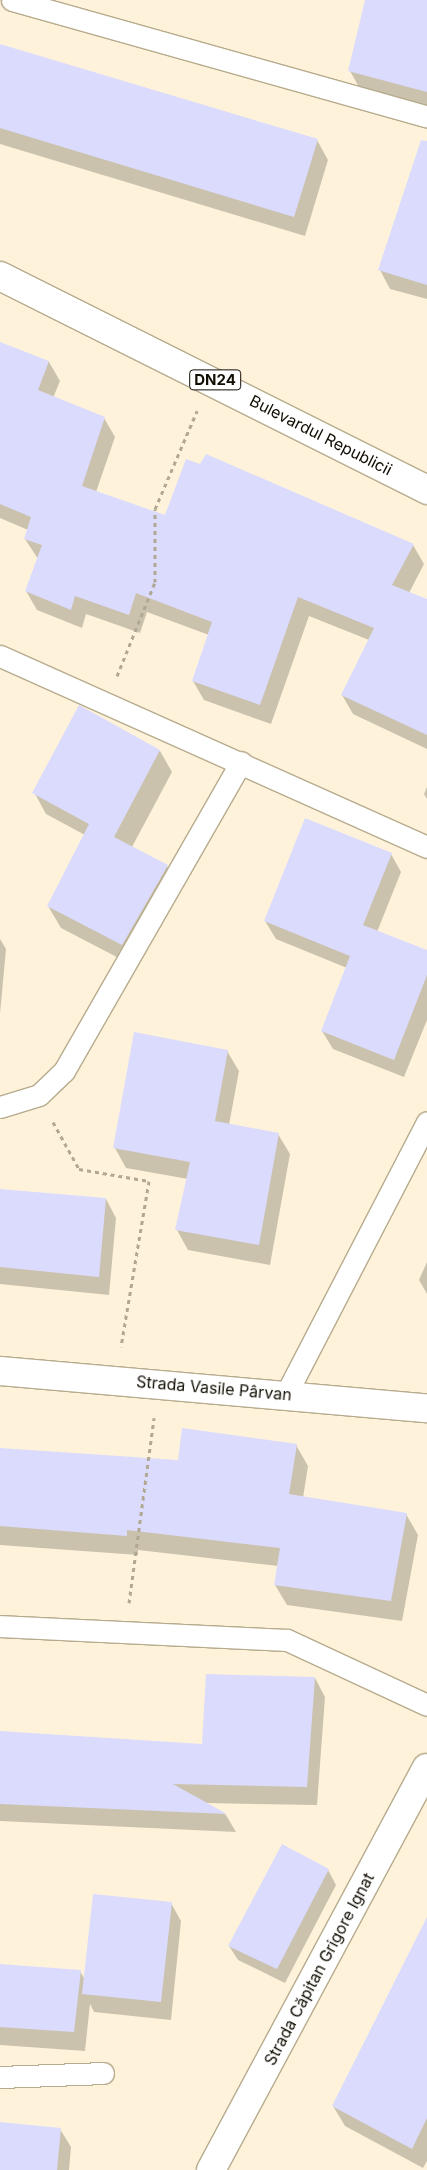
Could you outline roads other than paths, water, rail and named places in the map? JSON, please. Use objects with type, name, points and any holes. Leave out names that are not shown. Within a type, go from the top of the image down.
[{"type":"main road","name":"Bulevardul Republicii","points":[[0,276],[211,378],[427,490]]},
{"type":"main road","name":"Strada Vasile Pârvan","points":[[0,1371],[286,1394],[427,1408]]},
{"type":"main road","name":"Strada Căpitan Grigore Ignat","points":[[211,2170],[427,1768]]},
{"type":"lane","points":[[12,0],[427,117]]},
{"type":"lane","points":[[0,656],[241,762],[427,848]]},
{"type":"lane","points":[[0,1107],[39,1095],[64,1072],[241,762]]},
{"type":"lane","points":[[286,1394],[427,1122]]},
{"type":"lane","points":[[0,1626],[287,1640],[427,1705]]},
{"type":"lane","points":[[0,2078],[103,2072]]}]
